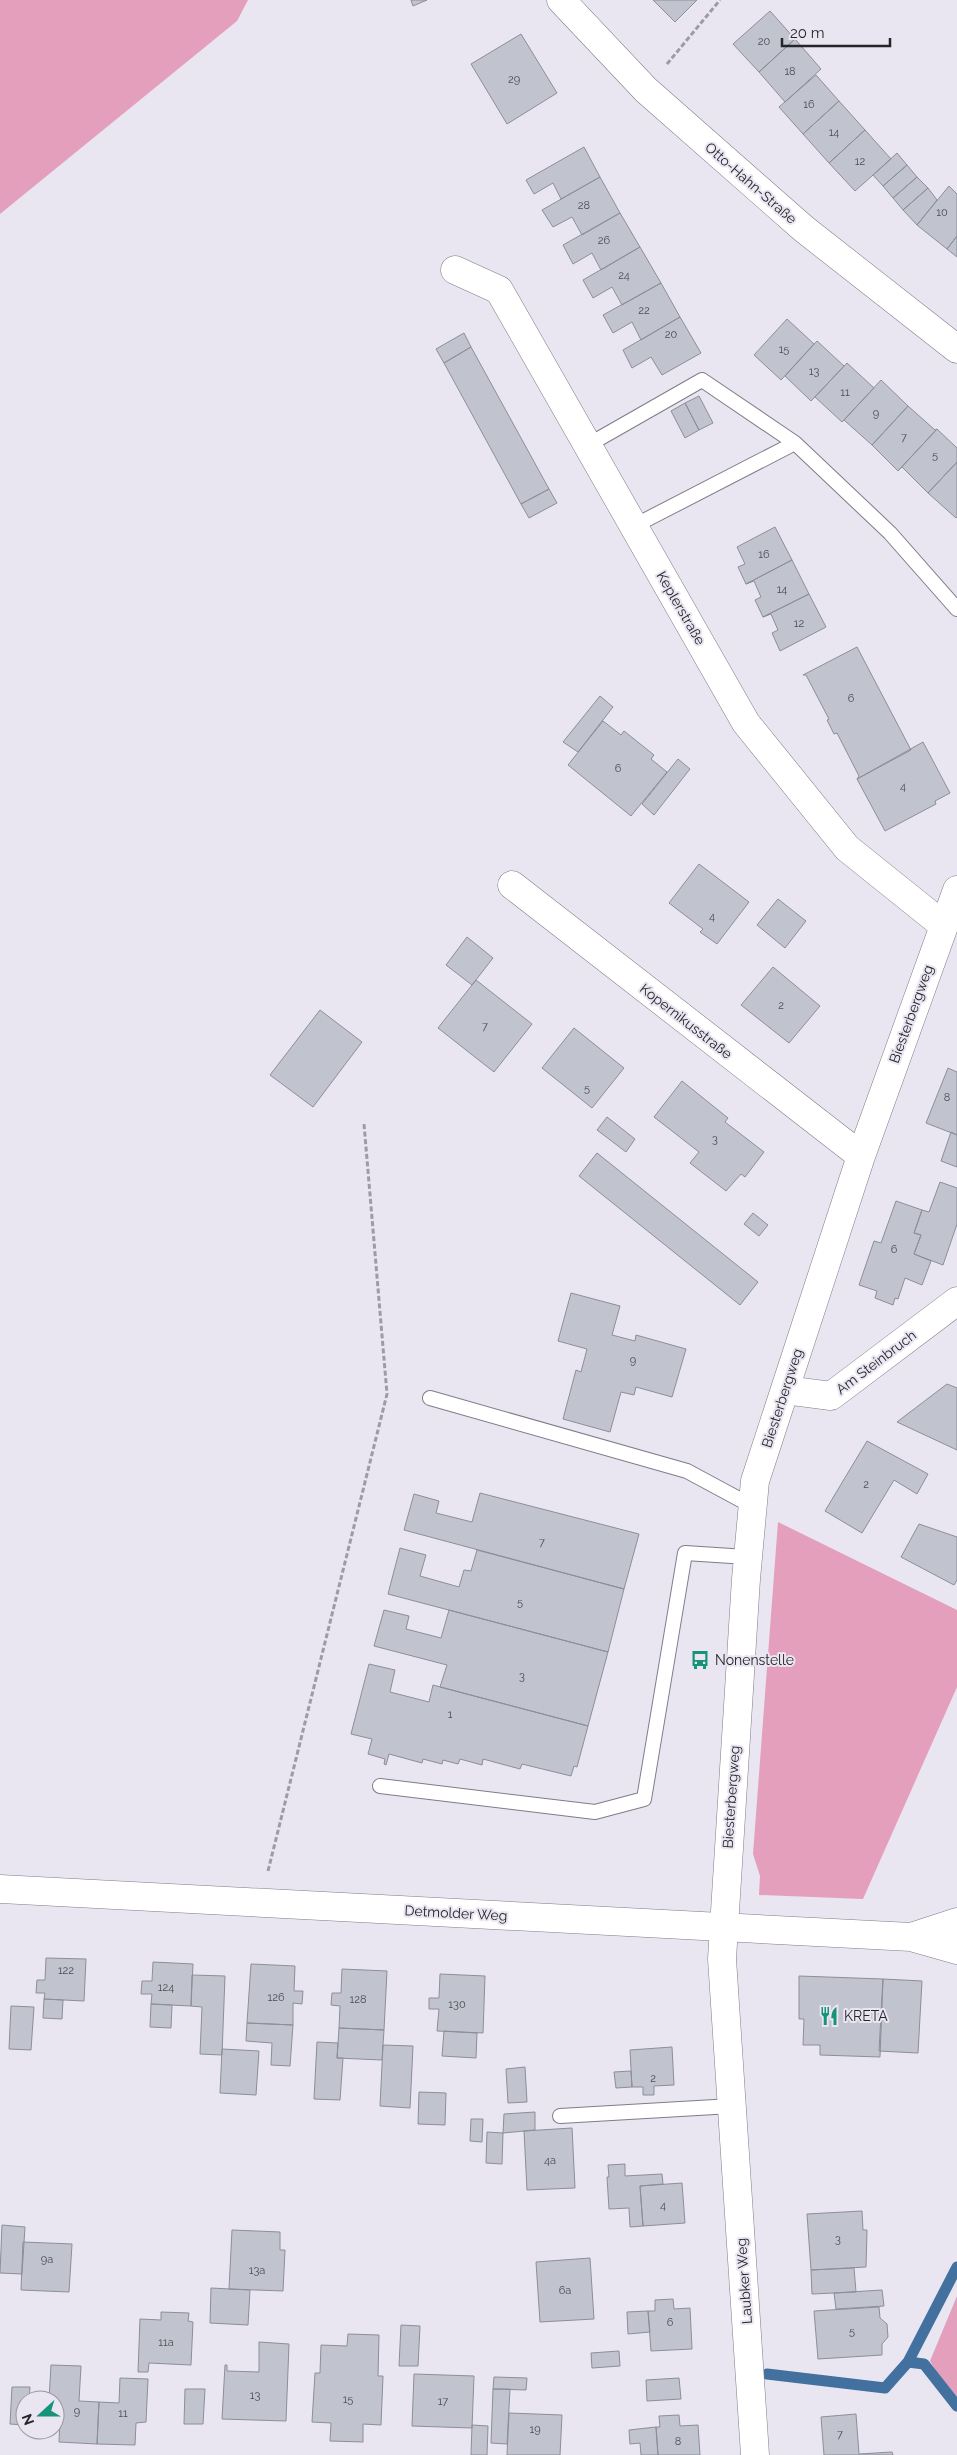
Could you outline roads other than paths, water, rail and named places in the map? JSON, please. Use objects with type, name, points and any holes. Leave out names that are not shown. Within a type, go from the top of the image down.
[{"type":"street","name":"Otto-Hahn-Straße","points":[[561,0],[646,90],[804,229],[957,349]]},
{"type":"street","name":"Keplerstraße","points":[[455,270],[499,290],[746,723],[847,848],[943,925]]},
{"type":"street","name":"Kopernikusstraße","points":[[512,885],[861,1156]]},
{"type":"street","name":"Biesterbergweg","points":[[723,1928],[748,1557],[755,1481],[861,1156],[957,890]]},
{"type":"street","name":"Am Steinbruch","points":[[785,1390],[831,1396],[957,1301]]},
{"type":"street","name":"Detmolder Weg","points":[[0,1889],[911,1937],[957,1950]]},
{"type":"street","name":"Detmolder Weg","points":[[911,1937],[957,1922]]},
{"type":"street","name":"Laubker Weg","points":[[723,1928],[722,1959],[755,2455]]},
{"type":"lane","points":[[588,445],[702,380],[795,443],[890,533],[957,609]]},
{"type":"lane","points":[[634,526],[795,443]]},
{"type":"lane","points":[[430,1398],[687,1471],[752,1506]]},
{"type":"lane","points":[[380,1786],[595,1812],[644,1799],[685,1553],[748,1557]]},
{"type":"lane","points":[[560,2116],[732,2106]]},
{"type":"waterway","points":[[908,2362],[957,2267]]},
{"type":"waterway","points":[[767,2374],[885,2388],[908,2362],[924,2364],[957,2406]]},
{"type":"place","name":"Nonenstelle","points":[[700,1660]]},
{"type":"place","name":"KRETA","points":[[829,2016]]}]
